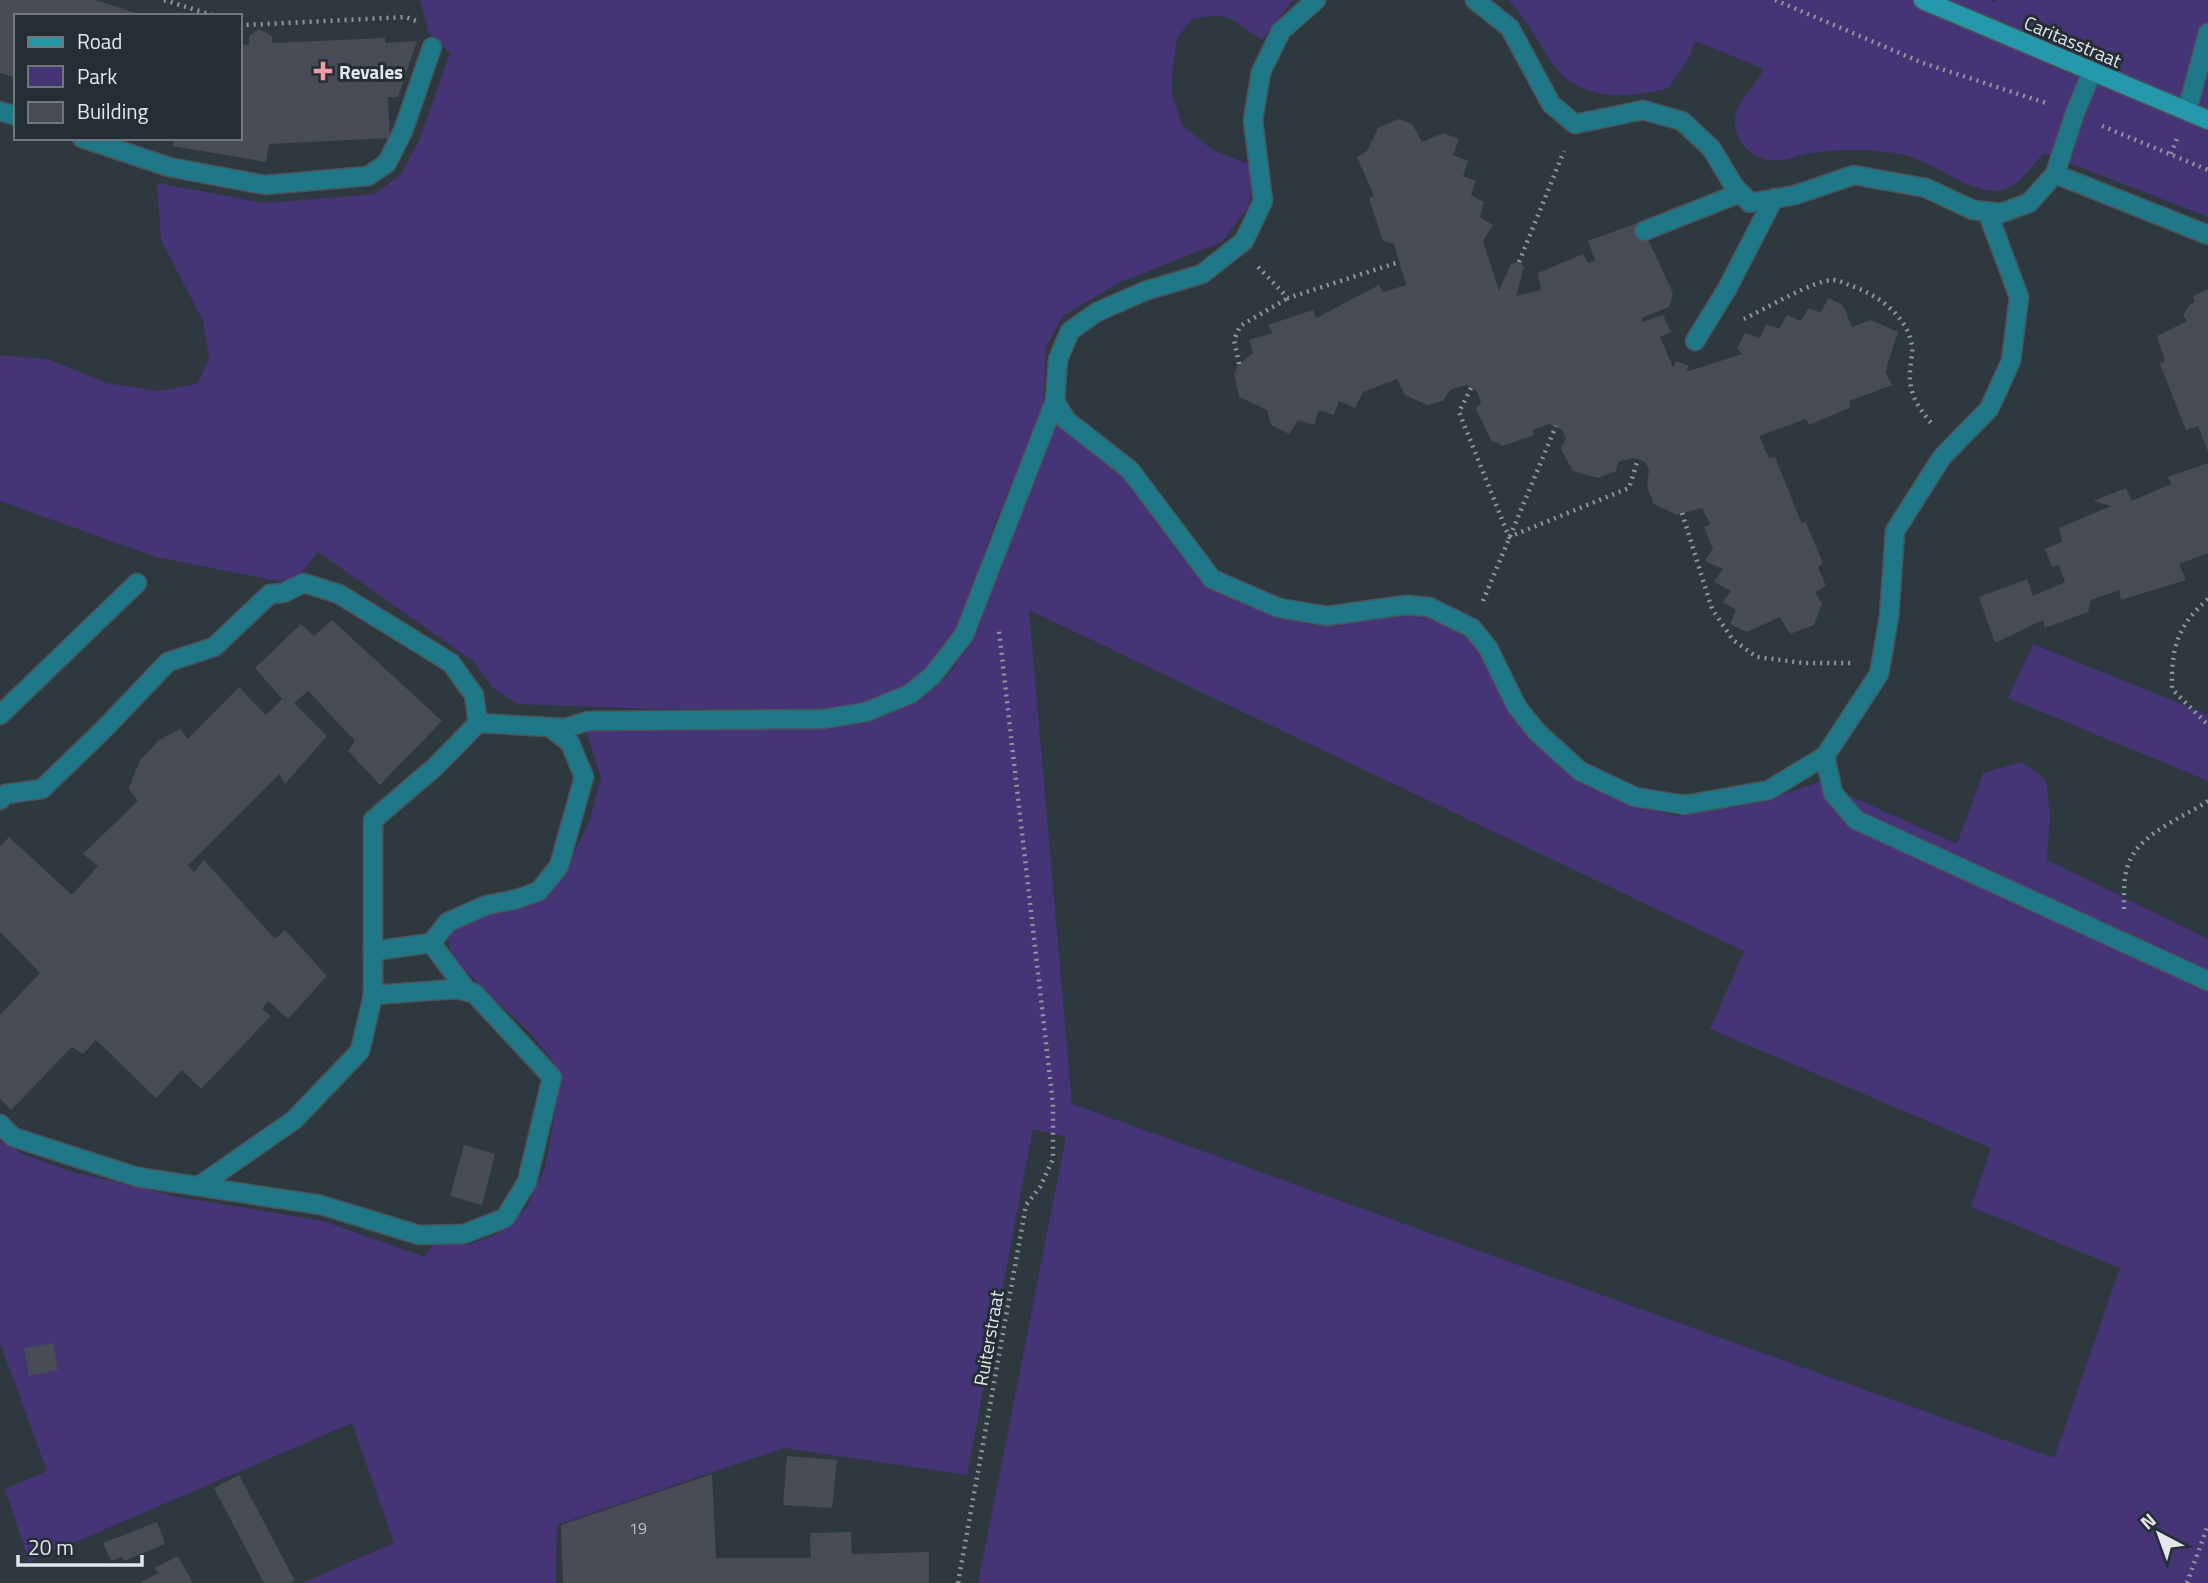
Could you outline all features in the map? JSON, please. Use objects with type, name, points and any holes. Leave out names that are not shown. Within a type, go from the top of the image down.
[{"type":"street","name":"Caritasstraat","points":[[1923,0],[1944,4],[2092,72],[2208,120]]},
{"type":"lane","points":[[199,1186],[294,1120],[360,1051],[373,995],[373,820],[436,766],[478,723],[565,728],[588,721],[823,719],[866,712],[910,694],[932,676],[964,635],[1055,401],[1059,359],[1070,331],[1097,312],[1145,291],[1202,274],[1244,241],[1263,201],[1253,120],[1261,72],[1281,31],[1316,0]]},
{"type":"lane","points":[[1475,0],[1510,28],[1550,104],[1575,124],[1643,110],[1682,121],[1711,148],[1740,193],[1750,203],[1795,195],[1854,176],[1926,188],[1973,210],[2001,213],[2029,203],[2055,174],[2092,72]]},
{"type":"lane","points":[[2187,111],[2208,33]]},
{"type":"lane","points":[[88,140],[169,167],[265,185],[368,176],[387,163],[403,131],[432,47]]},
{"type":"lane","points":[[2055,174],[2208,235]]},
{"type":"lane","points":[[1644,231],[1740,193]]},
{"type":"lane","points":[[1695,341],[1727,289],[1774,198]]},
{"type":"lane","points":[[1055,401],[1066,420],[1130,470],[1212,579],[1279,608],[1326,615],[1406,605],[1429,607],[1472,628],[1488,648],[1517,707],[1537,732],[1580,771],[1635,797],[1685,806],[1769,790],[1825,756],[1879,674],[1889,617],[1895,531],[1942,457],[1989,409],[2011,361],[2019,297],[1986,211]]},
{"type":"lane","points":[[0,715],[137,583]]},
{"type":"lane","points":[[0,800],[6,794],[42,789],[168,662],[214,647],[270,594],[283,593],[304,583],[339,594],[451,663],[474,695],[478,723]]},
{"type":"lane","points":[[373,951],[431,943],[448,922],[487,905],[539,891],[559,866],[584,777],[570,743],[551,728]]},
{"type":"lane","points":[[1825,756],[1833,793],[1856,820],[2208,981]]},
{"type":"lane","points":[[431,943],[468,992]]},
{"type":"lane","points":[[0,1124],[13,1137],[137,1177],[321,1205],[419,1235],[464,1234],[505,1218],[527,1182],[552,1077],[474,993],[457,989],[373,995]]},
{"type":"path","points":[[164,0],[209,14]]},
{"type":"path","points":[[1775,0],[1923,63],[2075,113],[2208,170]]},
{"type":"path","points":[[242,24],[407,17],[420,23],[429,34],[432,47]]},
{"type":"path","points":[[1519,262],[1575,124]]},
{"type":"path","points":[[1238,246],[1288,298]]},
{"type":"path","points":[[1239,364],[1234,340],[1240,326],[1288,298],[1399,262]]},
{"type":"path","points":[[1743,319],[1799,291],[1833,280],[1854,286],[1882,301],[1895,312],[1906,328],[1912,347],[1910,389],[1919,409],[1952,447]]},
{"type":"path","points":[[1471,388],[1459,412],[1509,537]]},
{"type":"path","points":[[1472,628],[1556,426]]},
{"type":"path","points":[[1509,537],[1629,488],[1638,459]]},
{"type":"path","points":[[1682,513],[1712,610],[1733,640],[1757,657],[1804,663],[1881,663]]},
{"type":"path","points":[[2208,599],[2191,614],[2177,641],[2171,661],[2172,689],[2208,725]]},
{"type":"path","name":"Ruiterstraat","points":[[958,1583],[1026,1205],[1040,1187],[1053,1160],[1053,1104],[998,618]]},
{"type":"path","points":[[2135,947],[2124,912],[2124,885],[2130,859],[2147,840],[2176,818],[2208,801]]},
{"type":"path","points":[[2187,1583],[2208,1525]]},
{"type":"green space","points":[[420,0],[1293,0],[1262,40],[1233,20],[1218,15],[1192,19],[1177,38],[1172,95],[1182,125],[1214,151],[1252,165],[1254,183],[1248,207],[1222,242],[1118,283],[1063,316],[1046,347],[1043,409],[995,523],[954,638],[916,680],[875,699],[831,709],[653,709],[517,704],[493,688],[473,661],[318,552],[293,584],[156,557],[0,501],[0,355],[48,359],[106,383],[159,391],[197,384],[209,359],[203,321],[161,240],[157,183],[264,203],[374,194],[401,175],[420,138],[450,53],[429,34]]},
{"type":"green space","points":[[1509,0],[2208,0],[2208,217],[2044,153],[2016,183],[1995,191],[1972,186],[1913,157],[1890,152],[1833,151],[1781,160],[1763,159],[1745,147],[1737,135],[1735,121],[1741,103],[1764,69],[1695,41],[1689,58],[1668,88],[1641,94],[1600,94],[1575,84],[1558,71]]},
{"type":"green space","points":[[1055,426],[1065,426],[1095,455],[1134,484],[1201,579],[1238,602],[1272,615],[1314,625],[1411,610],[1434,617],[1471,639],[1483,654],[1510,707],[1532,740],[1591,788],[1636,806],[1677,816],[1754,804],[1819,782],[1957,844],[1983,773],[2022,762],[2046,780],[2050,817],[2047,860],[2208,939],[2208,1583],[978,1583],[1066,1137],[1033,1129],[967,1475],[784,1448],[557,1525],[556,1583],[302,1583],[394,1543],[352,1423],[29,1562],[5,1489],[47,1471],[0,1343],[0,1141],[23,1154],[69,1171],[179,1197],[323,1221],[425,1257],[437,1239],[468,1245],[497,1234],[526,1208],[545,1167],[562,1073],[530,1033],[451,957],[448,940],[452,928],[567,868],[590,819],[601,779],[586,730],[851,724],[875,719],[922,698],[943,680],[966,651]],"holes":[[[1029,610],[1744,951],[1710,1029],[1991,1148],[1971,1207],[2120,1268],[2054,1458],[1072,1104]]]},
{"type":"green space","points":[[2033,644],[2208,715],[2208,781],[2008,698]]},
{"type":"building","points":[[0,0],[95,0],[139,14],[14,14],[14,77],[0,73]]},
{"type":"building","name":"Revales","points":[[259,29],[272,36],[272,43],[385,38],[385,43],[417,41],[398,97],[388,97],[390,138],[269,144],[266,162],[173,146],[174,140],[242,140],[242,44],[249,45],[249,36]]},
{"type":"building","points":[[1398,119],[1412,124],[1422,142],[1443,133],[1459,139],[1453,155],[1468,161],[1463,176],[1476,181],[1471,195],[1484,202],[1480,217],[1493,225],[1483,241],[1499,291],[1511,264],[1519,262],[1524,267],[1516,296],[1541,290],[1538,273],[1583,254],[1588,263],[1595,260],[1588,241],[1640,222],[1673,293],[1669,307],[1641,318],[1643,322],[1663,315],[1671,332],[1660,337],[1673,367],[1676,361],[1689,366],[1686,372],[1742,354],[1737,348],[1745,333],[1760,338],[1766,324],[1779,329],[1787,315],[1801,321],[1808,308],[1821,313],[1828,298],[1843,305],[1852,327],[1871,320],[1898,332],[1885,372],[1892,385],[1849,401],[1851,407],[1809,425],[1806,419],[1759,436],[1769,458],[1775,457],[1801,522],[1806,523],[1823,563],[1818,567],[1826,586],[1815,592],[1822,604],[1814,625],[1790,634],[1780,617],[1747,632],[1730,624],[1736,610],[1723,602],[1731,591],[1714,582],[1723,569],[1705,561],[1713,549],[1704,527],[1710,524],[1702,508],[1677,515],[1654,504],[1647,487],[1649,470],[1645,462],[1638,459],[1618,462],[1616,471],[1598,478],[1573,471],[1561,449],[1566,438],[1561,429],[1549,424],[1533,430],[1534,435],[1503,446],[1491,440],[1476,409],[1481,402],[1476,390],[1466,385],[1450,390],[1443,401],[1427,405],[1405,395],[1397,379],[1363,392],[1355,408],[1339,401],[1334,415],[1319,410],[1314,425],[1298,420],[1289,434],[1271,425],[1267,410],[1239,397],[1234,374],[1239,364],[1253,353],[1249,340],[1273,333],[1268,325],[1313,310],[1316,318],[1379,285],[1383,292],[1406,285],[1394,244],[1383,241],[1369,198],[1374,196],[1357,157],[1367,151],[1378,128]]},
{"type":"building","points":[[2208,289],[2208,452],[2198,426],[2186,430],[2160,364],[2165,361],[2157,336],[2187,321],[2183,315],[2190,304],[2195,302],[2193,296]]},
{"type":"building","points":[[2208,463],[2208,553],[2179,564],[2186,580],[2121,600],[2119,590],[2091,600],[2088,612],[2045,628],[2043,620],[1995,643],[1979,597],[2027,579],[2033,596],[2065,582],[2059,565],[2052,567],[2045,549],[2062,542],[2059,528],[2111,506],[2093,501],[2126,488],[2132,501],[2171,484],[2168,477]]},
{"type":"building","points":[[332,620],[442,721],[380,785],[348,751],[355,741],[308,691],[294,703],[327,736],[285,784],[279,774],[188,865],[194,872],[204,860],[275,939],[285,930],[327,976],[288,1019],[268,1001],[262,1009],[271,1016],[201,1089],[182,1070],[156,1098],[96,1040],[83,1054],[72,1047],[11,1110],[0,1099],[0,1015],[40,973],[0,932],[0,847],[9,837],[72,895],[98,866],[83,854],[138,801],[129,788],[140,760],[159,740],[180,729],[188,739],[239,687],[266,715],[282,699],[255,668],[301,624],[314,636]]},
{"type":"building","points":[[464,1145],[495,1154],[482,1205],[450,1196]]},
{"type":"building","points":[[53,1343],[58,1370],[29,1376],[24,1348]]},
{"type":"building","points":[[787,1456],[837,1460],[832,1508],[783,1505]]},
{"type":"building","points":[[712,1474],[716,1558],[811,1558],[810,1533],[851,1532],[852,1554],[929,1552],[929,1583],[563,1583],[561,1525]]},
{"type":"building","points":[[239,1475],[295,1581],[264,1583],[214,1488]]},
{"type":"building","points":[[157,1522],[165,1544],[124,1561],[122,1557],[111,1561],[103,1543]]},
{"type":"building","points":[[178,1556],[193,1583],[140,1583],[158,1573],[155,1568]]},
{"type":"place","name":"Revales","points":[[323,71]]}]
